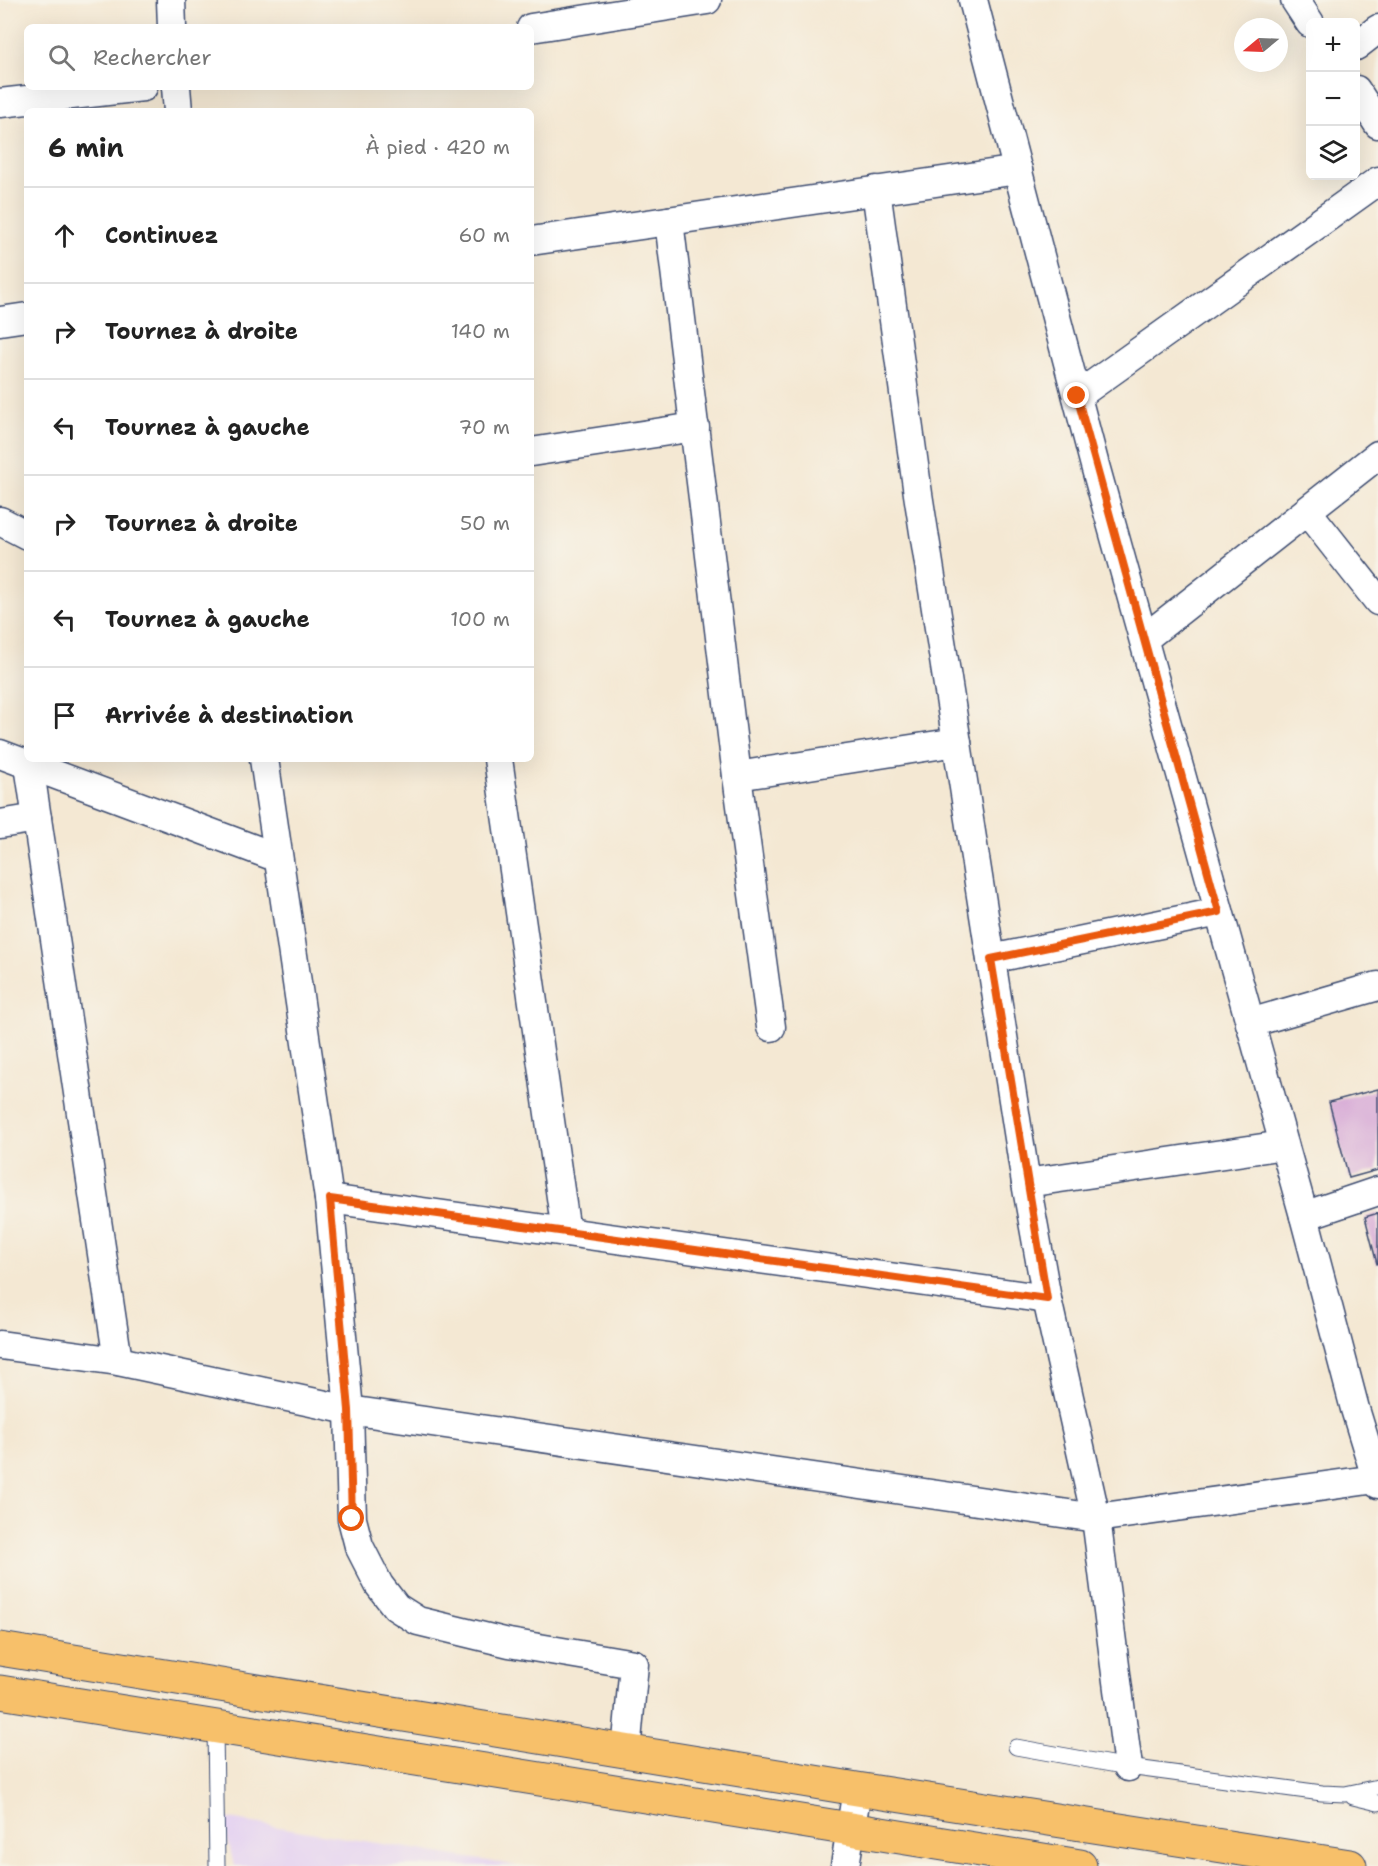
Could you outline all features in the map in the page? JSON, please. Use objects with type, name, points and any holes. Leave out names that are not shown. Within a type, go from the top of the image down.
[{"type":"main road","points":[[0,1649],[626,1752],[1350,1866]]},
{"type":"main road","points":[[0,1692],[851,1831],[1080,1866]]},
{"type":"street","points":[[171,0],[172,24]]},
{"type":"street","points":[[534,28],[707,0]]},
{"type":"street","points":[[0,1345],[118,1361],[349,1410],[1096,1518],[1377,1482],[1366,1405],[1304,1216],[1284,1145],[1077,396],[973,0]]},
{"type":"street","points":[[1295,0],[1308,18]]},
{"type":"street","points":[[1360,43],[1378,29]]},
{"type":"street","points":[[0,103],[116,90]]},
{"type":"street","points":[[176,90],[178,108]]},
{"type":"street","points":[[1360,96],[1378,124]]},
{"type":"street","points":[[534,242],[1018,170]]},
{"type":"street","points":[[1077,396],[1378,181]]},
{"type":"street","points":[[876,190],[918,494],[1026,1183],[1047,1299],[1096,1518],[1128,1767]]},
{"type":"street","points":[[669,221],[737,776],[771,1027]]},
{"type":"street","points":[[0,321],[24,317]]},
{"type":"street","points":[[534,452],[695,427]]},
{"type":"street","points":[[1145,639],[1378,455]]},
{"type":"street","points":[[1306,511],[1378,601]]},
{"type":"street","points":[[0,521],[24,533]]},
{"type":"street","points":[[737,776],[957,741]]},
{"type":"street","points":[[0,754],[278,858]]},
{"type":"street","points":[[264,762],[330,1199],[349,1410],[352,1519],[359,1546],[380,1585],[396,1607],[418,1621],[510,1643],[634,1664],[626,1752]]},
{"type":"street","points":[[498,762],[566,1232]]},
{"type":"street","points":[[29,765],[118,1361]]},
{"type":"street","points":[[0,824],[37,818]]},
{"type":"street","points":[[991,959],[1219,912]]},
{"type":"street","points":[[1250,1023],[1378,986]]},
{"type":"street","points":[[1026,1183],[1284,1145]]},
{"type":"street","points":[[1304,1216],[1378,1191]]},
{"type":"street","points":[[330,1199],[1047,1299]]},
{"type":"street","points":[[845,1866],[857,1789]]},
{"type":"lane","points":[[215,1728],[217,1866]]},
{"type":"lane","points":[[1016,1747],[1128,1767],[1345,1794],[1378,1803]]},
{"type":"lane","points":[[1345,1794],[1378,1787]]},
{"type":"shaded area","points":[[223,1818],[518,1866],[234,1866]]},
{"type":"building","points":[[1378,1089],[1378,1170],[1349,1178],[1329,1102]]},
{"type":"building","points":[[1378,1213],[1378,1264],[1377,1264],[1365,1217]]},
{"type":"route","points":[[352,1519],[349,1410],[330,1199],[1047,1299],[1026,1183],[991,959],[1219,912],[1077,396]]}]
